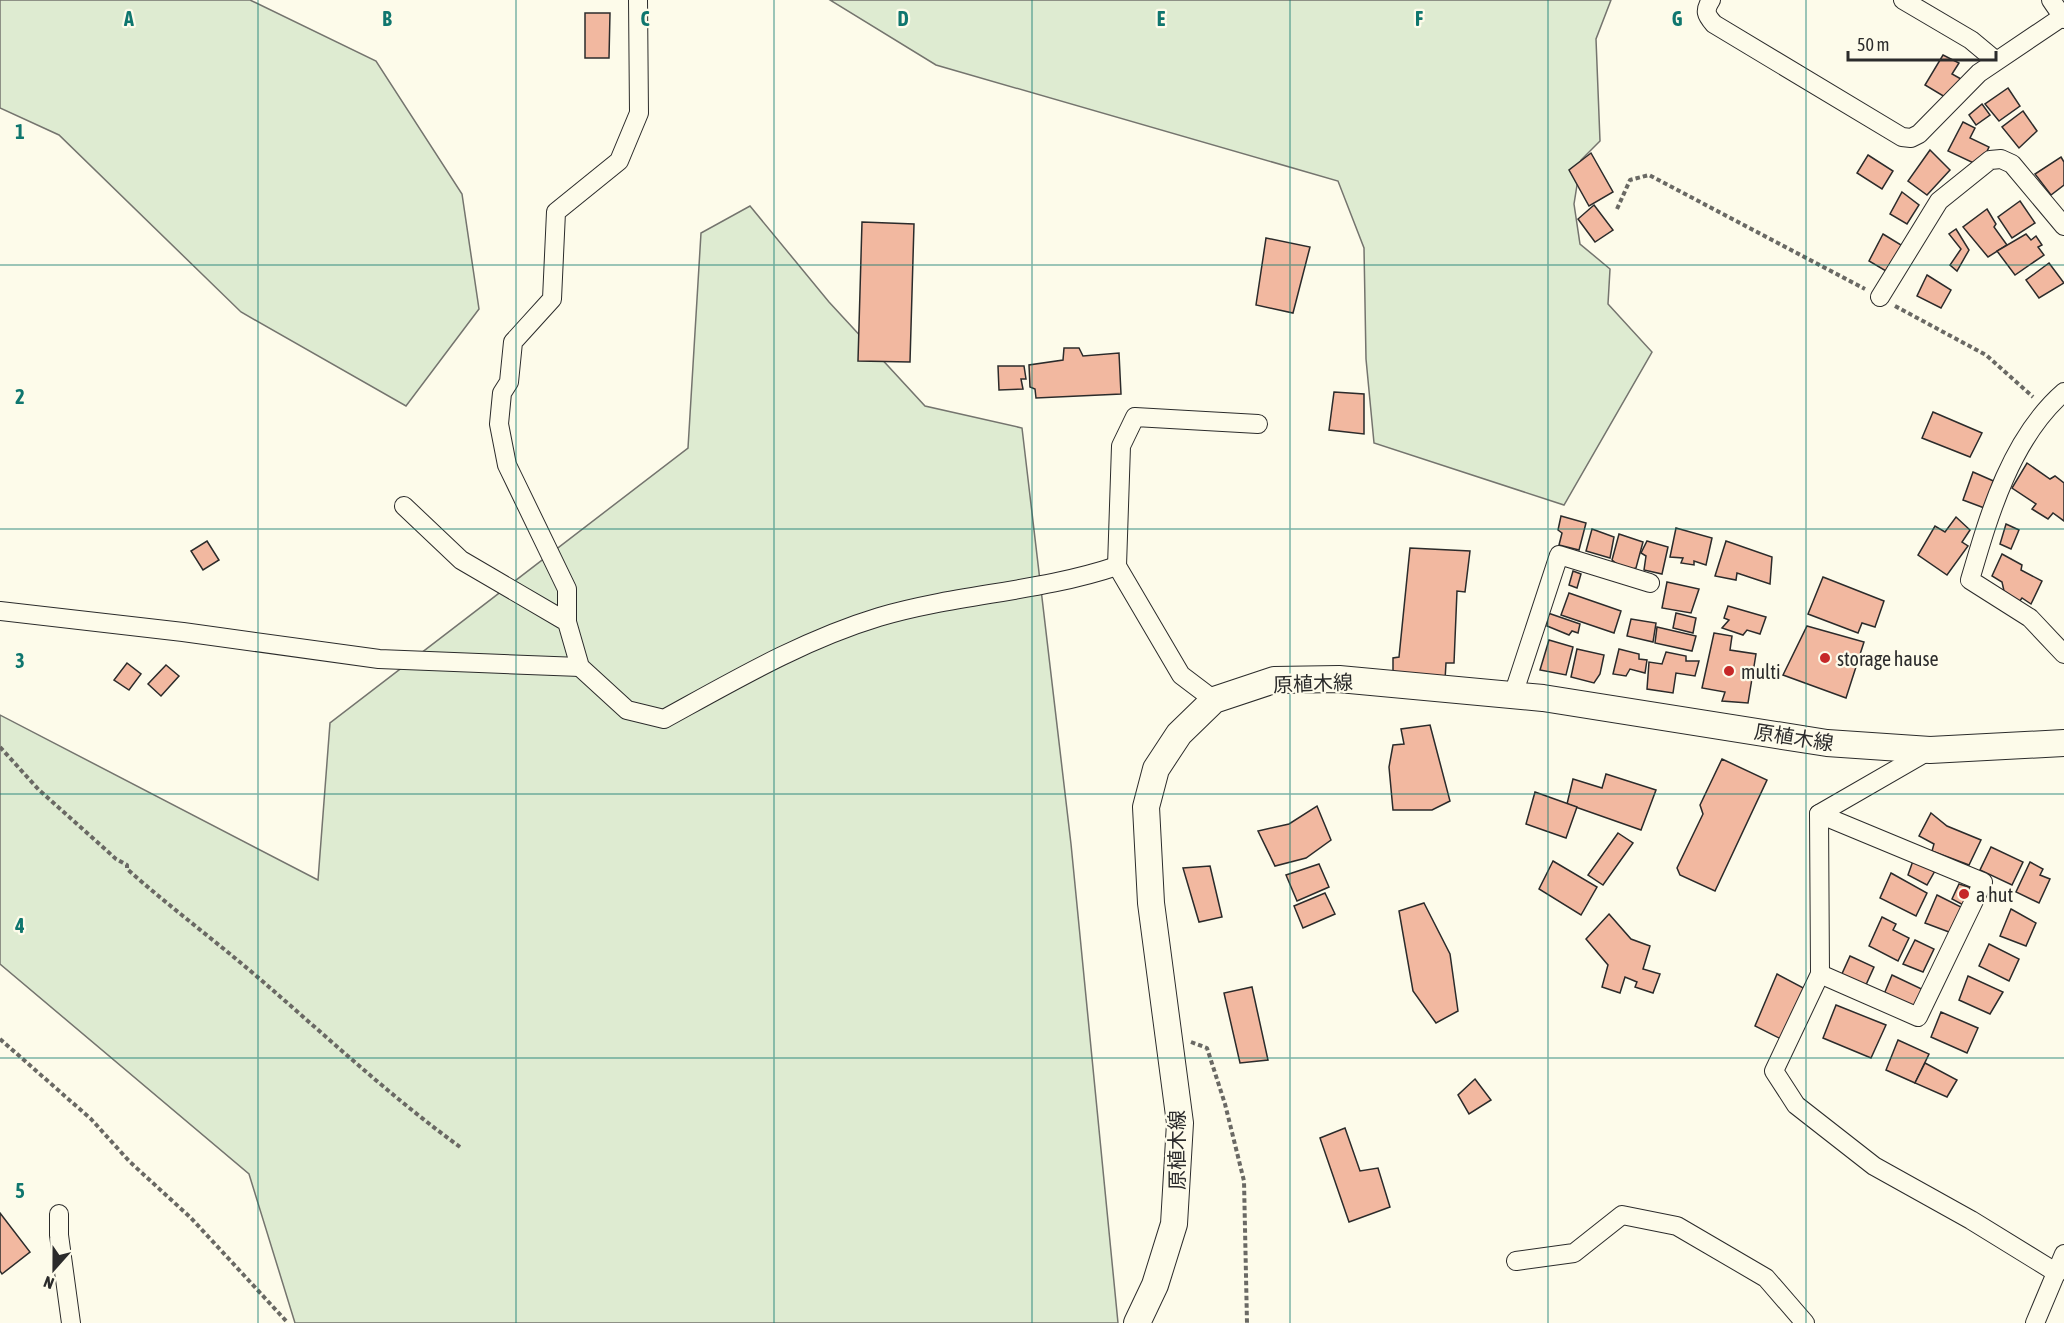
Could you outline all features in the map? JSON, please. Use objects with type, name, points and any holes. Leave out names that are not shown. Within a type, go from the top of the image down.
[{"type":"main road","name":"原植木線","points":[[1137,1323],[1155,1285],[1174,1224],[1180,1123],[1151,903],[1146,807],[1156,769],[1179,734],[1214,700],[1274,680],[1339,679],[1513,695],[1827,743],[1930,750],[2064,743]]},
{"type":"street","points":[[638,0],[639,113],[619,161],[556,212],[552,299],[513,342],[509,382],[502,393],[499,424],[507,465],[567,589],[567,622],[580,667],[627,710],[664,718],[799,646],[879,617],[932,604],[1078,579],[1117,566]]},
{"type":"street","points":[[1711,0],[1706,8],[1706,16],[1714,24],[1902,137],[1911,138],[1919,134],[1979,73],[1995,60],[2063,18],[2051,0]]},
{"type":"street","points":[[1903,0],[1971,40],[1995,60]]},
{"type":"street","points":[[1880,297],[1939,201],[1990,160],[2001,159],[2012,164],[2064,226]]},
{"type":"street","points":[[2064,392],[2022,446],[1991,509],[1970,580],[2030,618],[2064,654]]},
{"type":"street","points":[[1214,700],[1181,675],[1117,566],[1121,446],[1135,417],[1258,424]]},
{"type":"street","points":[[404,506],[461,560],[567,622]]},
{"type":"street","points":[[1513,695],[1559,555],[1650,583]]},
{"type":"street","points":[[0,611],[183,632],[379,659],[580,667]]},
{"type":"street","points":[[1819,814],[1930,750]]},
{"type":"street","points":[[1819,814],[1820,974],[1774,1071],[1796,1105],[1874,1166],[1971,1220],[2056,1273]]},
{"type":"street","points":[[1819,814],[1983,882],[1918,1017],[1820,974]]},
{"type":"street","points":[[59,1215],[59,1235],[71,1323]]},
{"type":"street","points":[[1516,1261],[1574,1253],[1622,1215],[1677,1226],[1766,1278],[1805,1323]]},
{"type":"street","points":[[2035,1323],[2064,1254]]},
{"type":"path","points":[[1617,208],[1630,180],[1649,175],[1880,297],[1986,356],[2048,410]]},
{"type":"path","points":[[0,747],[39,790],[116,859],[127,865],[127,869],[174,911],[248,969],[426,1122],[460,1147]]},
{"type":"path","points":[[0,1039],[91,1119],[130,1161],[191,1218],[288,1323]]},
{"type":"path","points":[[1169,1043],[1194,1041],[1207,1048],[1226,1104],[1244,1181],[1247,1323]]},
{"type":"green space","points":[[0,0],[250,0],[376,61],[462,194],[479,309],[406,406],[241,312],[59,135],[0,108]]},
{"type":"green space","points":[[830,0],[1611,0],[1596,39],[1600,141],[1581,160],[1574,204],[1580,244],[1610,269],[1608,304],[1652,352],[1564,505],[1374,443],[1366,359],[1364,248],[1338,181],[936,65]]},
{"type":"green space","points":[[750,206],[829,302],[925,406],[1022,428],[1071,844],[1118,1323],[295,1323],[249,1174],[0,964],[0,715],[318,880],[330,723],[688,448],[701,233]]},
{"type":"building","points":[[585,13],[610,13],[609,58],[585,58]]},
{"type":"building","points":[[1943,55],[1959,63],[1952,74],[1961,79],[1945,97],[1925,85]]},
{"type":"building","points":[[2008,88],[2020,106],[1999,121],[1985,104]]},
{"type":"building","points":[[1982,104],[1990,115],[1976,125],[1969,115]]},
{"type":"building","points":[[2023,111],[2037,131],[2019,148],[2002,127]]},
{"type":"building","points":[[1963,122],[1975,128],[1970,138],[1989,147],[1980,166],[1948,151]]},
{"type":"building","points":[[1930,150],[1950,170],[1927,195],[1908,181]]},
{"type":"building","points":[[1591,153],[1613,192],[1589,206],[1569,170]]},
{"type":"building","points":[[1868,155],[1893,171],[1882,189],[1857,173]]},
{"type":"building","points":[[2061,157],[2064,162],[2064,185],[2051,195],[2035,174]]},
{"type":"building","points":[[1902,192],[1919,205],[1907,224],[1890,214]]},
{"type":"building","points":[[2020,201],[2035,223],[2012,238],[1998,217]]},
{"type":"building","points":[[1594,205],[1613,230],[1595,242],[1578,219]]},
{"type":"building","points":[[1987,209],[1996,224],[1994,227],[2007,245],[1988,257],[1963,227]]},
{"type":"building","points":[[862,222],[914,224],[910,362],[858,361]]},
{"type":"building","points":[[1956,229],[1969,250],[1957,271],[1950,265],[1961,249],[1949,234]]},
{"type":"building","points":[[1883,234],[1906,248],[1891,274],[1869,261]]},
{"type":"building","points":[[2026,234],[2031,240],[2036,236],[2042,245],[2038,247],[2044,255],[2015,275],[1997,251]]},
{"type":"building","points":[[1266,238],[1310,247],[1293,313],[1256,305]]},
{"type":"building","points":[[2049,263],[2064,283],[2039,298],[2026,280]]},
{"type":"building","points":[[1927,275],[1951,290],[1941,308],[1917,296]]},
{"type":"building","points":[[1064,348],[1079,348],[1083,356],[1119,353],[1121,394],[1036,398],[1035,389],[1030,387],[1029,365],[1063,360]]},
{"type":"building","points":[[998,366],[1024,366],[1026,379],[1021,379],[1023,389],[999,390]]},
{"type":"building","points":[[1334,392],[1364,394],[1364,434],[1329,430]]},
{"type":"building","points":[[1933,412],[1982,433],[1970,457],[1922,438]]},
{"type":"building","points":[[2027,463],[2050,479],[2055,476],[2064,483],[2064,521],[2053,513],[2048,519],[2032,509],[2036,504],[2012,488]]},
{"type":"building","points":[[1973,472],[1998,483],[1987,509],[1963,500]]},
{"type":"building","points":[[1561,516],[1586,523],[1579,550],[1559,545],[1562,533],[1558,530]]},
{"type":"building","points":[[1956,517],[1970,530],[1962,542],[1968,546],[1947,575],[1918,555],[1935,526],[1945,532]]},
{"type":"building","points":[[2006,524],[2019,530],[2011,549],[2000,544]]},
{"type":"building","points":[[1676,528],[1712,538],[1706,565],[1694,561],[1694,565],[1681,563],[1683,558],[1670,557]]},
{"type":"building","points":[[1592,529],[1614,537],[1610,558],[1586,551]]},
{"type":"building","points":[[1619,534],[1643,542],[1636,568],[1626,571],[1612,560]]},
{"type":"building","points":[[207,541],[219,560],[203,570],[191,551]]},
{"type":"building","points":[[1647,541],[1668,547],[1662,574],[1644,570],[1646,556],[1641,553]]},
{"type":"building","points":[[1726,541],[1772,557],[1770,584],[1737,573],[1736,580],[1715,576]]},
{"type":"building","points":[[1410,548],[1470,551],[1465,592],[1457,591],[1454,663],[1446,663],[1445,680],[1393,674],[1393,658],[1399,657]]},
{"type":"building","points":[[2002,554],[2022,565],[2021,570],[2042,581],[2031,604],[2022,598],[2019,602],[2004,591],[2002,582],[1992,576]]},
{"type":"building","points":[[1573,571],[1581,574],[1577,588],[1569,585]]},
{"type":"building","points":[[1823,577],[1884,601],[1875,627],[1862,623],[1858,633],[1808,614]]},
{"type":"building","points":[[1667,582],[1699,589],[1691,613],[1662,608]]},
{"type":"building","points":[[1569,593],[1621,611],[1614,633],[1561,615]]},
{"type":"building","points":[[1728,606],[1766,617],[1760,634],[1747,630],[1743,635],[1722,628],[1729,620],[1724,618]]},
{"type":"building","points":[[1548,613],[1580,624],[1578,633],[1572,631],[1569,635],[1547,626]]},
{"type":"building","points":[[1676,613],[1696,618],[1693,633],[1673,628]]},
{"type":"building","points":[[1631,619],[1656,623],[1653,642],[1627,636]]},
{"type":"building","name":"storage hause","points":[[1807,626],[1864,642],[1846,698],[1783,675]]},
{"type":"building","points":[[1657,627],[1696,636],[1692,651],[1655,643]]},
{"type":"building","name":"multi","points":[[1714,633],[1732,636],[1730,650],[1756,654],[1748,703],[1722,701],[1725,692],[1702,688]]},
{"type":"building","points":[[1549,640],[1573,647],[1566,675],[1540,670]]},
{"type":"building","points":[[1577,649],[1604,655],[1600,674],[1594,683],[1571,677]]},
{"type":"building","points":[[1619,649],[1639,654],[1639,659],[1647,660],[1645,673],[1630,669],[1626,676],[1613,674]]},
{"type":"building","points":[[1666,652],[1686,656],[1686,661],[1699,661],[1695,676],[1676,673],[1673,693],[1647,689],[1649,662],[1662,664]]},
{"type":"building","points":[[127,663],[141,674],[129,690],[114,680]]},
{"type":"building","points":[[166,665],[179,676],[161,696],[148,684]]},
{"type":"building","points":[[1430,725],[1450,801],[1432,810],[1393,810],[1389,767],[1393,745],[1404,744],[1401,729]]},
{"type":"building","points":[[1722,759],[1767,780],[1715,891],[1680,875],[1677,868],[1703,814],[1700,805]]},
{"type":"building","points":[[1606,774],[1656,790],[1641,830],[1567,804],[1573,779],[1602,788]]},
{"type":"building","points":[[1535,792],[1577,807],[1566,838],[1526,824]]},
{"type":"building","points":[[1317,806],[1331,840],[1306,858],[1275,866],[1258,831],[1289,824]]},
{"type":"building","points":[[1931,813],[1947,826],[1981,840],[1969,865],[1932,851],[1934,844],[1919,836]]},
{"type":"building","points":[[1618,833],[1633,843],[1603,885],[1588,875]]},
{"type":"building","points":[[1991,847],[2023,862],[2012,885],[1980,870]]},
{"type":"building","points":[[1914,858],[1936,869],[1927,885],[1908,875]]},
{"type":"building","points":[[1553,861],[1597,887],[1581,915],[1539,889]]},
{"type":"building","points":[[2030,862],[2043,869],[2040,875],[2050,879],[2039,903],[2016,892]]},
{"type":"building","points":[[1319,864],[1329,887],[1297,901],[1286,875]]},
{"type":"building","points":[[1210,866],[1222,917],[1199,922],[1183,868]]},
{"type":"building","points":[[1891,873],[1927,893],[1916,916],[1880,898]]},
{"type":"building","name":"a hut","points":[[1959,884],[1975,889],[1967,907],[1952,899]]},
{"type":"building","points":[[1325,893],[1335,914],[1303,928],[1294,906]]},
{"type":"building","points":[[1937,895],[1967,910],[1957,935],[1925,923]]},
{"type":"building","points":[[1424,903],[1450,954],[1458,1011],[1436,1023],[1413,991],[1399,911]]},
{"type":"building","points":[[2011,909],[2036,923],[2026,946],[2000,936]]},
{"type":"building","points":[[1609,914],[1631,939],[1650,946],[1643,969],[1660,974],[1653,993],[1635,987],[1637,982],[1625,977],[1620,993],[1602,987],[1608,965],[1586,939]]},
{"type":"building","points":[[1882,917],[1896,924],[1893,930],[1909,938],[1898,961],[1869,946]]},
{"type":"building","points":[[1915,940],[1934,949],[1923,972],[1903,964]]},
{"type":"building","points":[[1989,944],[2019,959],[2009,981],[1979,966]]},
{"type":"building","points":[[1850,956],[1874,967],[1865,987],[1841,976]]},
{"type":"building","points":[[1777,974],[1811,992],[1787,1042],[1755,1026]]},
{"type":"building","points":[[1892,975],[1928,992],[1916,1014],[1882,999]]},
{"type":"building","points":[[1968,976],[2003,992],[1990,1014],[1959,1000]]},
{"type":"building","points":[[1252,987],[1268,1060],[1240,1063],[1224,993]]},
{"type":"building","points":[[1836,1005],[1886,1025],[1871,1058],[1823,1038]]},
{"type":"building","points":[[1941,1012],[1978,1028],[1967,1053],[1931,1037]]},
{"type":"building","points":[[1898,1040],[1929,1054],[1915,1083],[1886,1070]]},
{"type":"building","points":[[1925,1063],[1957,1080],[1947,1097],[1915,1083]]},
{"type":"building","points":[[1475,1079],[1491,1100],[1469,1114],[1458,1095]]},
{"type":"building","points":[[1345,1128],[1360,1171],[1378,1168],[1390,1207],[1349,1222],[1320,1138]]},
{"type":"building","points":[[0,1213],[30,1252],[2,1274],[0,1271]]},
{"type":"place","name":"storage hause","points":[[1825,658]]},
{"type":"place","name":"multi","points":[[1729,671]]},
{"type":"place","name":"a hut","points":[[1964,894]]}]
